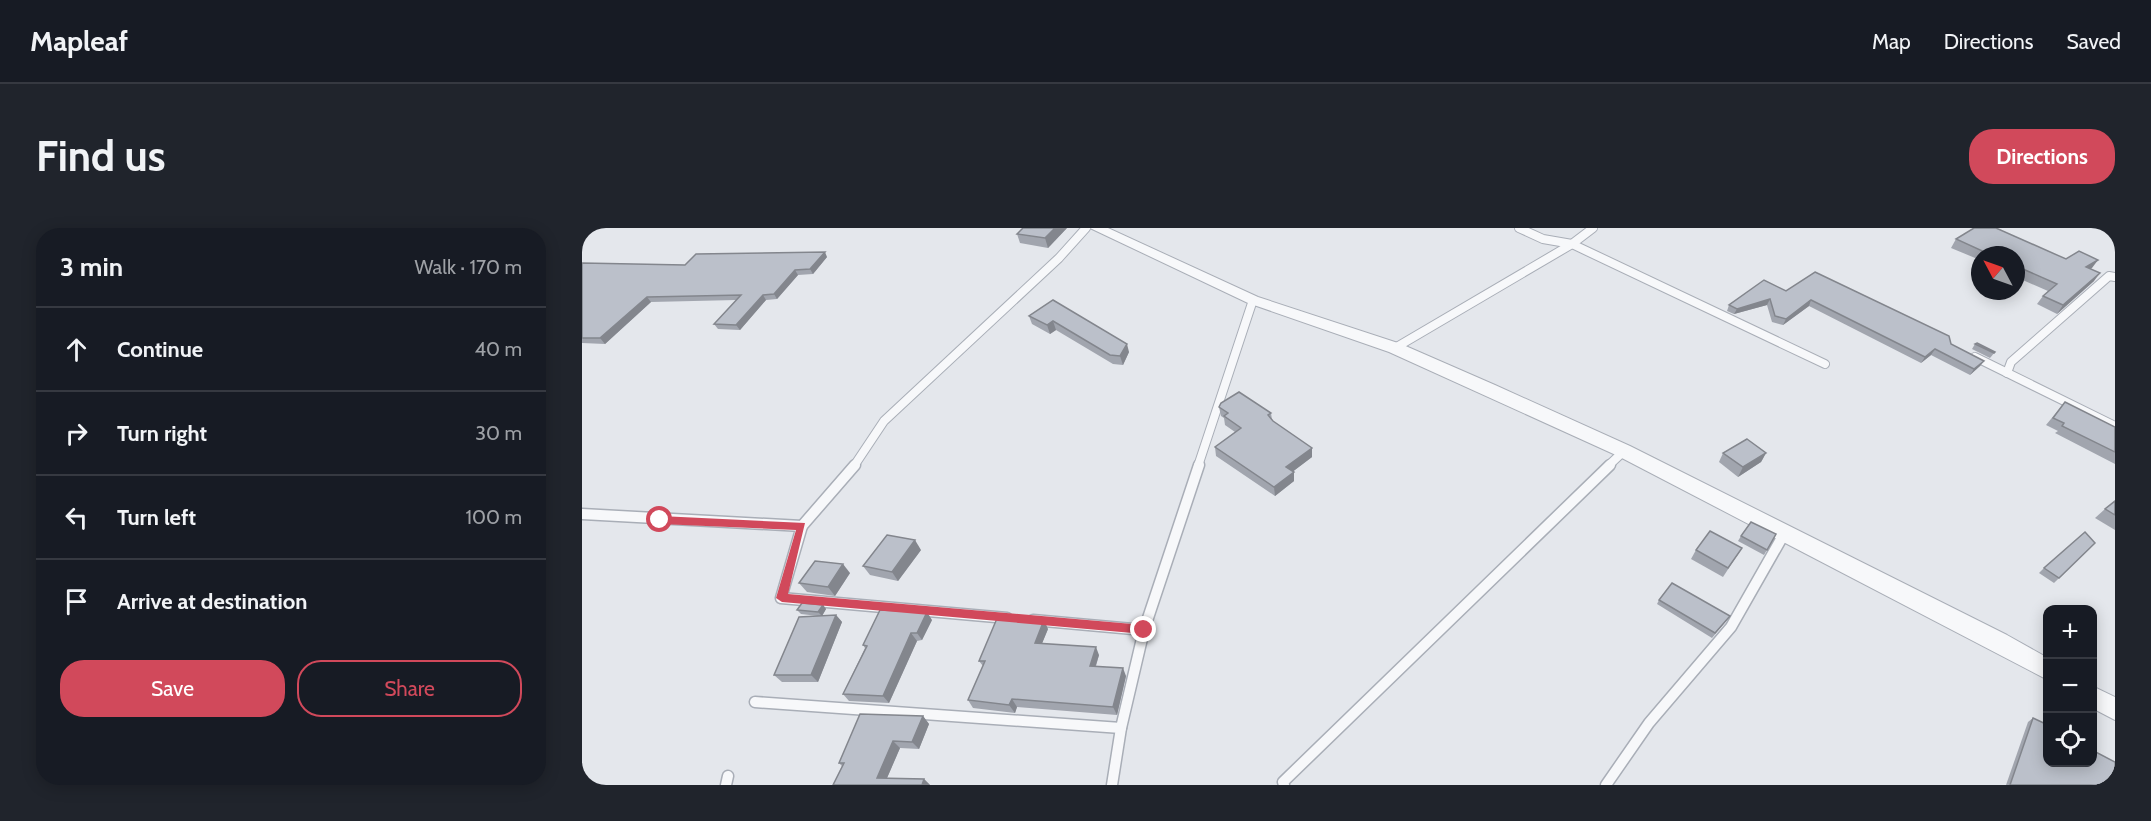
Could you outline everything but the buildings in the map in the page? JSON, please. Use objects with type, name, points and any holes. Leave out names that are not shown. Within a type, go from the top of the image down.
[{"type":"street","points":[[1097,228],[1253,300],[1395,348],[1624,451],[1999,642],[2043,667]]},
{"type":"street","points":[[2097,699],[2115,709]]},
{"type":"lane","points":[[1016,618],[782,598],[802,526],[850,472],[884,421],[1059,258],[1086,228]]},
{"type":"lane","points":[[1519,228],[1543,239],[1572,244],[1826,364]]},
{"type":"lane","points":[[1395,348],[1572,244],[1593,228]]},
{"type":"lane","points":[[2007,373],[2011,362],[2109,276],[2115,277]]},
{"type":"lane","points":[[1115,782],[1121,728],[1144,630],[1253,300]]},
{"type":"lane","points":[[1969,355],[2115,426]]},
{"type":"lane","points":[[1284,785],[1283,782],[1624,451]]},
{"type":"lane","points":[[582,514],[802,526]]},
{"type":"lane","points":[[1606,785],[1649,723],[1731,627],[1784,534]]},
{"type":"lane","points":[[1027,619],[1144,630]]},
{"type":"lane","points":[[755,702],[1121,728]]},
{"type":"route","points":[[660,520],[802,526],[782,598],[1144,630]]}]
